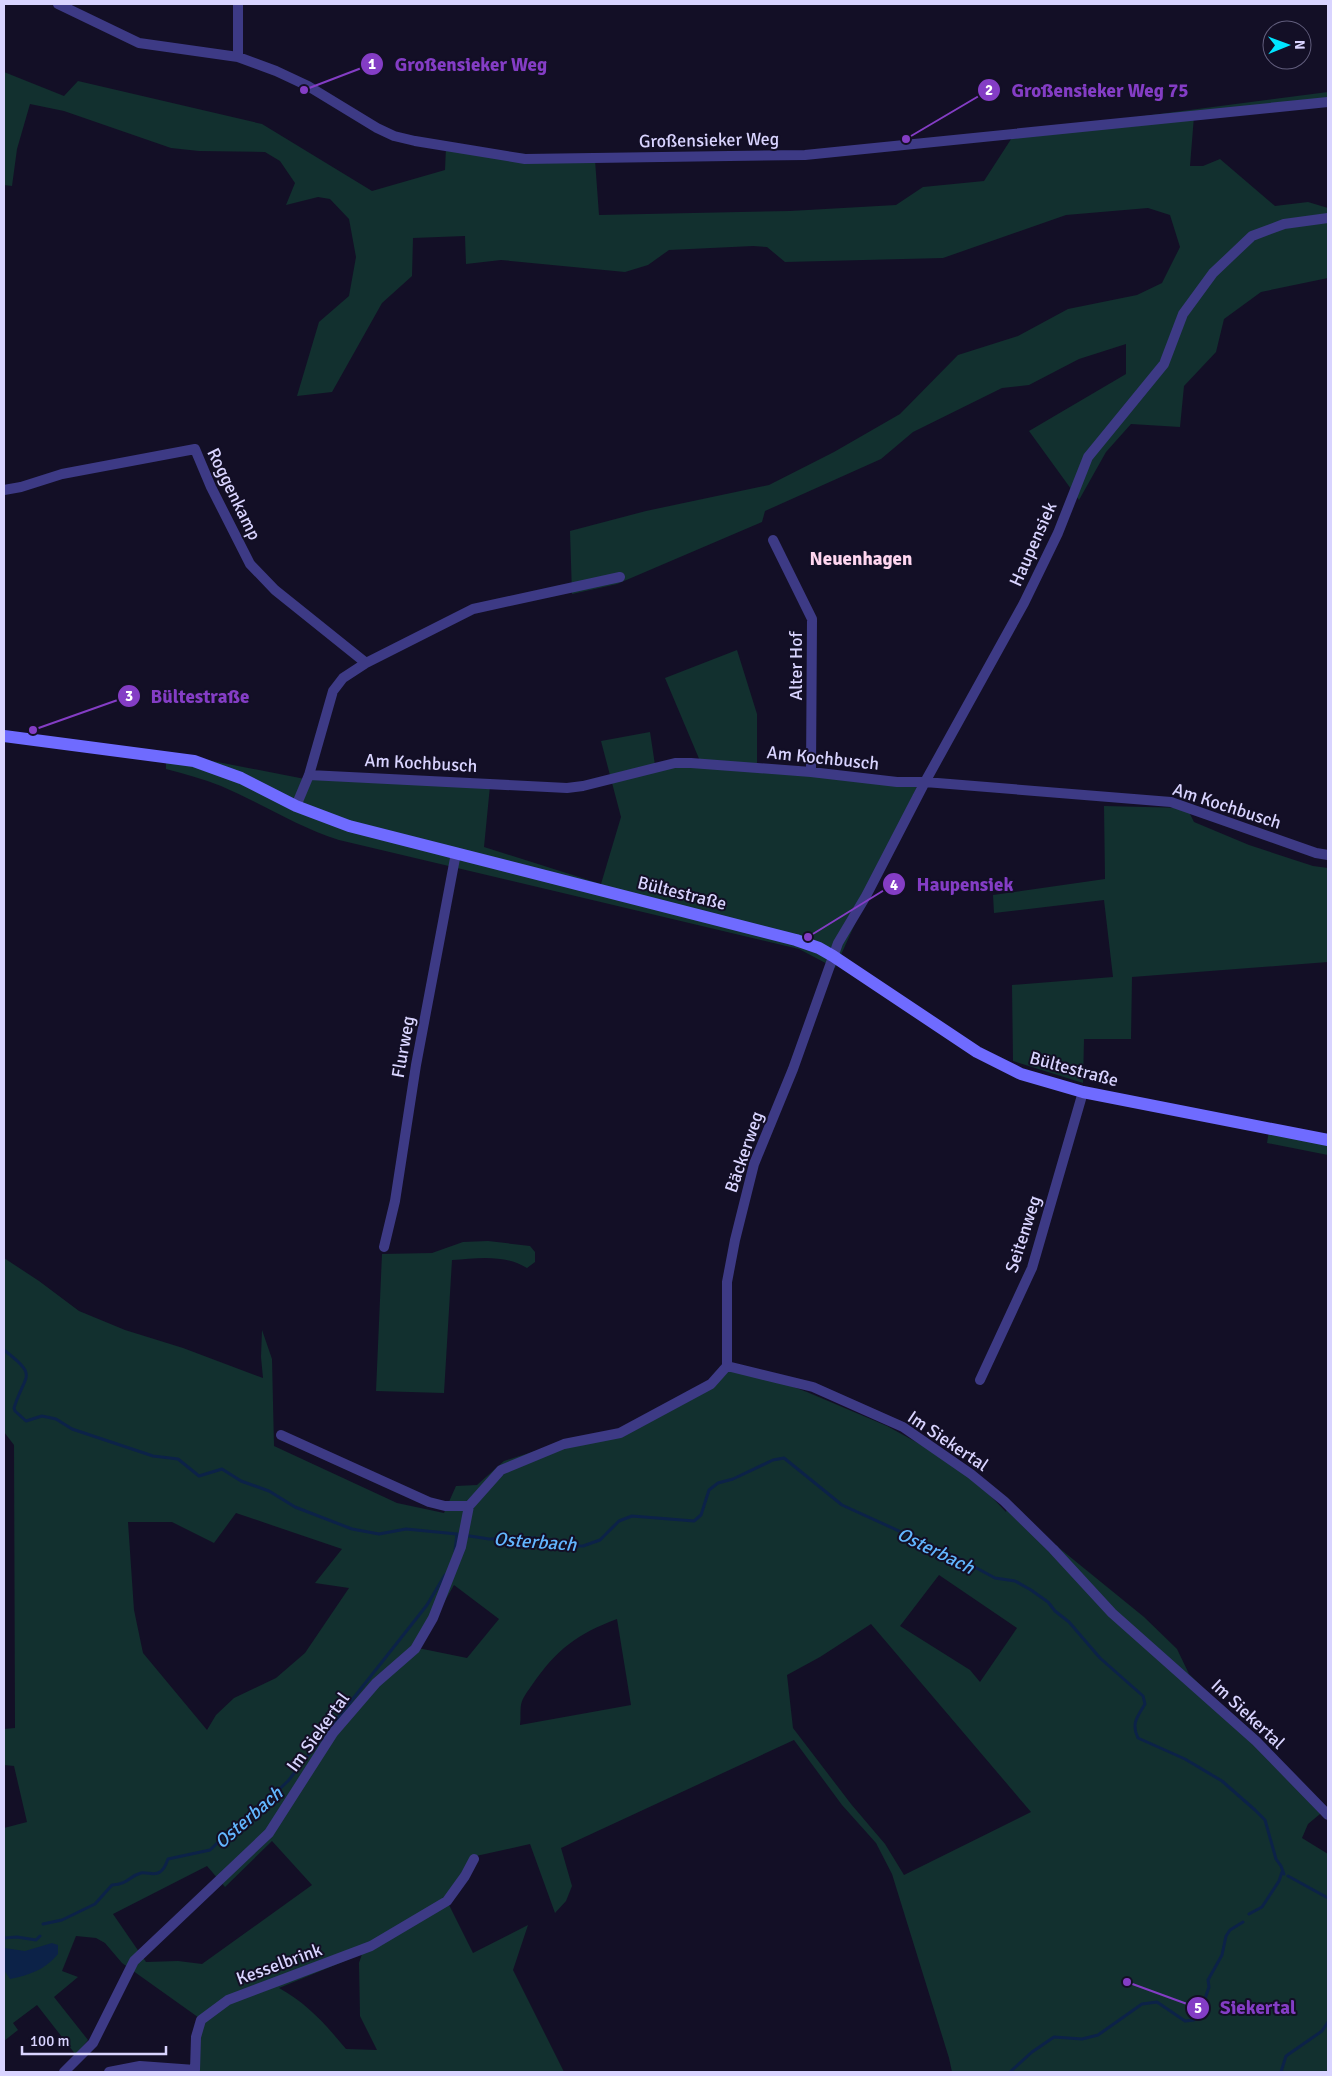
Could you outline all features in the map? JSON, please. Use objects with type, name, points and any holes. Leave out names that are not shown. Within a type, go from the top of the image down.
[{"type":"street","name":"Großensieker Weg","points":[[58,4],[139,43],[238,57],[276,71],[308,86],[377,128],[394,136],[525,159],[805,154],[1328,102]]},
{"type":"street","points":[[238,4],[238,57]]},
{"type":"street","name":"Haupensiek","points":[[833,956],[838,943],[866,896],[925,782],[1024,603],[1058,533],[1088,457],[1164,364],[1183,314],[1213,273],[1252,236],[1284,224],[1328,218]]},
{"type":"street","name":"Roggenkamp","points":[[4,490],[21,487],[62,474],[195,448],[210,487],[250,564],[275,590],[366,663]]},
{"type":"street","name":"Alter Hof","points":[[773,540],[812,618],[811,772]]},
{"type":"street","points":[[296,806],[309,775],[333,691],[343,678],[366,663],[473,609],[620,577]]},
{"type":"street","name":"Bültestraße","points":[[4,736],[194,761],[241,778],[296,806],[349,826],[796,940],[819,948],[833,956],[977,1052],[1021,1074],[1084,1092],[1328,1140]]},
{"type":"street","name":"Am Kochbusch","points":[[309,775],[567,788],[583,786],[675,763],[811,772],[896,782],[925,782],[1171,802],[1328,855]]},
{"type":"street","name":"Flurweg","points":[[384,1247],[395,1201],[416,1065],[456,853]]},
{"type":"street","name":"Bäckerweg","points":[[727,1366],[727,1282],[734,1240],[754,1164],[793,1069],[833,956]]},
{"type":"street","name":"Seitenweg","points":[[980,1380],[1032,1268],[1084,1092]]},
{"type":"street","name":"Im Siekertal","points":[[64,2072],[93,2043],[134,1962],[268,1833],[333,1733],[376,1683],[415,1648],[433,1618],[463,1534],[469,1506],[501,1470],[564,1444],[620,1433],[711,1384],[727,1366],[813,1387],[904,1427],[971,1474],[1004,1501],[1053,1549],[1112,1613],[1256,1741],[1328,1816]]},
{"type":"street","points":[[281,1435],[429,1502],[445,1506],[469,1506]]},
{"type":"street","name":"Kesselbrink","points":[[109,2072],[140,2066],[195,2070],[196,2037],[201,2020],[228,2000],[371,1946],[447,1901],[465,1876],[474,1859]]},
{"type":"green space","points":[[4,72],[64,96],[78,81],[262,124],[372,191],[445,170],[446,147],[595,160],[599,215],[790,211],[896,205],[923,187],[984,181],[1015,133],[1328,92],[1328,98],[1194,116],[1190,166],[1203,166],[1220,159],[1275,206],[1308,202],[1328,208],[1328,278],[1261,292],[1224,319],[1216,352],[1184,386],[1180,427],[1131,424],[1106,452],[1079,500],[1029,431],[1126,374],[1126,344],[1079,359],[1029,385],[1002,388],[913,432],[881,459],[765,511],[762,522],[617,584],[572,594],[570,531],[646,511],[769,485],[834,452],[900,414],[958,355],[1018,336],[1068,309],[1137,295],[1162,283],[1180,247],[1170,215],[1148,208],[1066,215],[943,258],[785,262],[767,247],[753,246],[669,250],[648,265],[625,272],[501,260],[466,264],[465,236],[413,238],[412,276],[382,303],[332,392],[297,396],[319,322],[349,296],[356,257],[349,219],[330,199],[318,197],[286,205],[295,183],[280,161],[265,152],[199,151],[171,148],[64,111],[30,104],[17,149],[12,186],[4,185]]},
{"type":"green space","points":[[737,650],[757,714],[757,768],[919,782],[835,968],[799,949],[339,840],[294,822],[221,786],[166,769],[166,752],[305,779],[490,786],[484,847],[601,884],[621,817],[601,741],[650,732],[655,765],[700,761],[665,678]]},
{"type":"green space","points":[[1104,806],[1187,808],[1194,822],[1249,845],[1313,866],[1328,868],[1328,962],[1132,977],[1131,1039],[1084,1039],[1083,1083],[1013,1061],[1012,985],[1113,977],[1104,900],[994,913],[993,895],[1105,879]]},
{"type":"green space","points":[[1270,1124],[1328,1137],[1328,1155],[1267,1143]]},
{"type":"green space","points":[[488,1241],[530,1246],[535,1252],[535,1262],[527,1268],[509,1261],[491,1258],[452,1260],[444,1393],[376,1391],[382,1254],[432,1253],[463,1242]]},
{"type":"green space","points":[[4,1258],[79,1311],[125,1330],[183,1348],[263,1378],[261,1357],[262,1330],[272,1359],[274,1446],[397,1503],[444,1513],[456,1486],[477,1485],[504,1461],[557,1444],[622,1432],[717,1376],[720,1366],[764,1376],[887,1426],[936,1453],[984,1489],[1006,1512],[1009,1501],[1053,1543],[1144,1617],[1177,1649],[1189,1674],[1326,1809],[1308,1824],[1302,1838],[1328,1854],[1328,2072],[952,2072],[892,1874],[876,1843],[842,1805],[794,1740],[561,1848],[572,1886],[566,1901],[555,1913],[530,1844],[476,1856],[448,1903],[473,1953],[528,1925],[513,1970],[564,2072],[197,2072],[202,2020],[122,1963],[105,1943],[96,1938],[76,1936],[62,1971],[78,1977],[54,1997],[88,2040],[76,2055],[37,2005],[13,2023],[18,2030],[4,2041],[4,1828],[27,1822],[14,1766],[4,1765],[4,1729],[15,1728],[14,1445],[4,1432]],"holes":[[[236,1513],[342,1549],[315,1583],[349,1588],[305,1653],[276,1678],[234,1698],[216,1715],[207,1730],[143,1653],[134,1610],[128,1522],[172,1522],[214,1543]],[[939,1575],[1017,1628],[980,1682],[970,1670],[900,1626]],[[454,1585],[499,1619],[467,1658],[418,1648]],[[617,1619],[631,1705],[520,1725],[523,1700],[541,1672],[559,1652],[590,1631]],[[871,1624],[1031,1812],[904,1875],[885,1844],[851,1804],[793,1728],[787,1675],[820,1657]],[[272,1841],[312,1885],[202,1964],[178,1961],[146,1962],[113,1914],[207,1866],[225,1887]],[[362,1954],[359,1963],[360,2016],[377,2050],[346,2049],[316,2015],[279,1988]]]},
{"type":"water","points":[[52,1943],[58,1945],[58,1954],[53,1960],[30,1974],[10,1979],[4,1970],[4,1948],[25,1951]]},
{"type":"waterway","points":[[4,1350],[25,1371],[25,1381],[14,1408],[26,1421],[42,1416],[56,1419],[72,1429],[153,1456],[178,1459],[199,1476],[222,1469],[241,1481],[269,1491],[295,1507],[352,1529],[379,1534],[406,1529],[457,1534]]},
{"type":"waterway","name":"Osterbach","points":[[455,1551],[457,1534],[489,1539],[535,1538],[572,1546],[583,1546],[600,1540],[619,1521],[632,1516],[694,1521],[701,1515],[709,1490],[718,1483],[733,1479],[773,1460],[784,1458],[842,1505],[956,1557],[995,1578],[1015,1581],[1048,1602],[1055,1611],[1069,1622],[1100,1658],[1143,1696],[1145,1704],[1137,1717],[1135,1725],[1138,1738],[1185,1759],[1222,1781],[1255,1810],[1265,1820],[1276,1859],[1284,1874]]},
{"type":"waterway","name":"Osterbach","points":[[43,1924],[62,1920],[95,1904],[112,1885],[125,1882],[141,1873],[153,1874],[162,1871],[168,1859],[210,1850],[235,1826],[262,1806],[288,1781],[427,1605],[445,1575]]},
{"type":"waterway","points":[[1249,1914],[1262,1907],[1279,1881],[1282,1872]]},
{"type":"waterway","name":"Osterbach","points":[[1288,1876],[1328,1898]]},
{"type":"waterway","points":[[1010,2072],[1032,2052],[1054,2037],[1082,2039],[1098,2035],[1142,2004],[1157,2002],[1185,2021],[1194,2020],[1199,2016],[1209,1987],[1208,1980],[1222,1955],[1226,1936],[1230,1930],[1243,1922]]},
{"type":"waterway","name":"Osterbach","points":[[4,1938],[17,1937],[36,1940],[40,1936]]},
{"type":"waterway","points":[[1281,2072],[1286,2056],[1322,2031],[1328,2022]]},
{"type":"place","name":"Großensieker Weg","points":[[304,90]]},
{"type":"place","name":"Großensieker Weg 75","points":[[906,139]]},
{"type":"place","name":"Bültestraße","points":[[33,730]]},
{"type":"place","name":"Haupensiek","points":[[808,937]]},
{"type":"place","name":"Siekertal","points":[[1127,1982]]},
{"type":"district","name":"Neuenhagen","points":[[861,558]]}]
